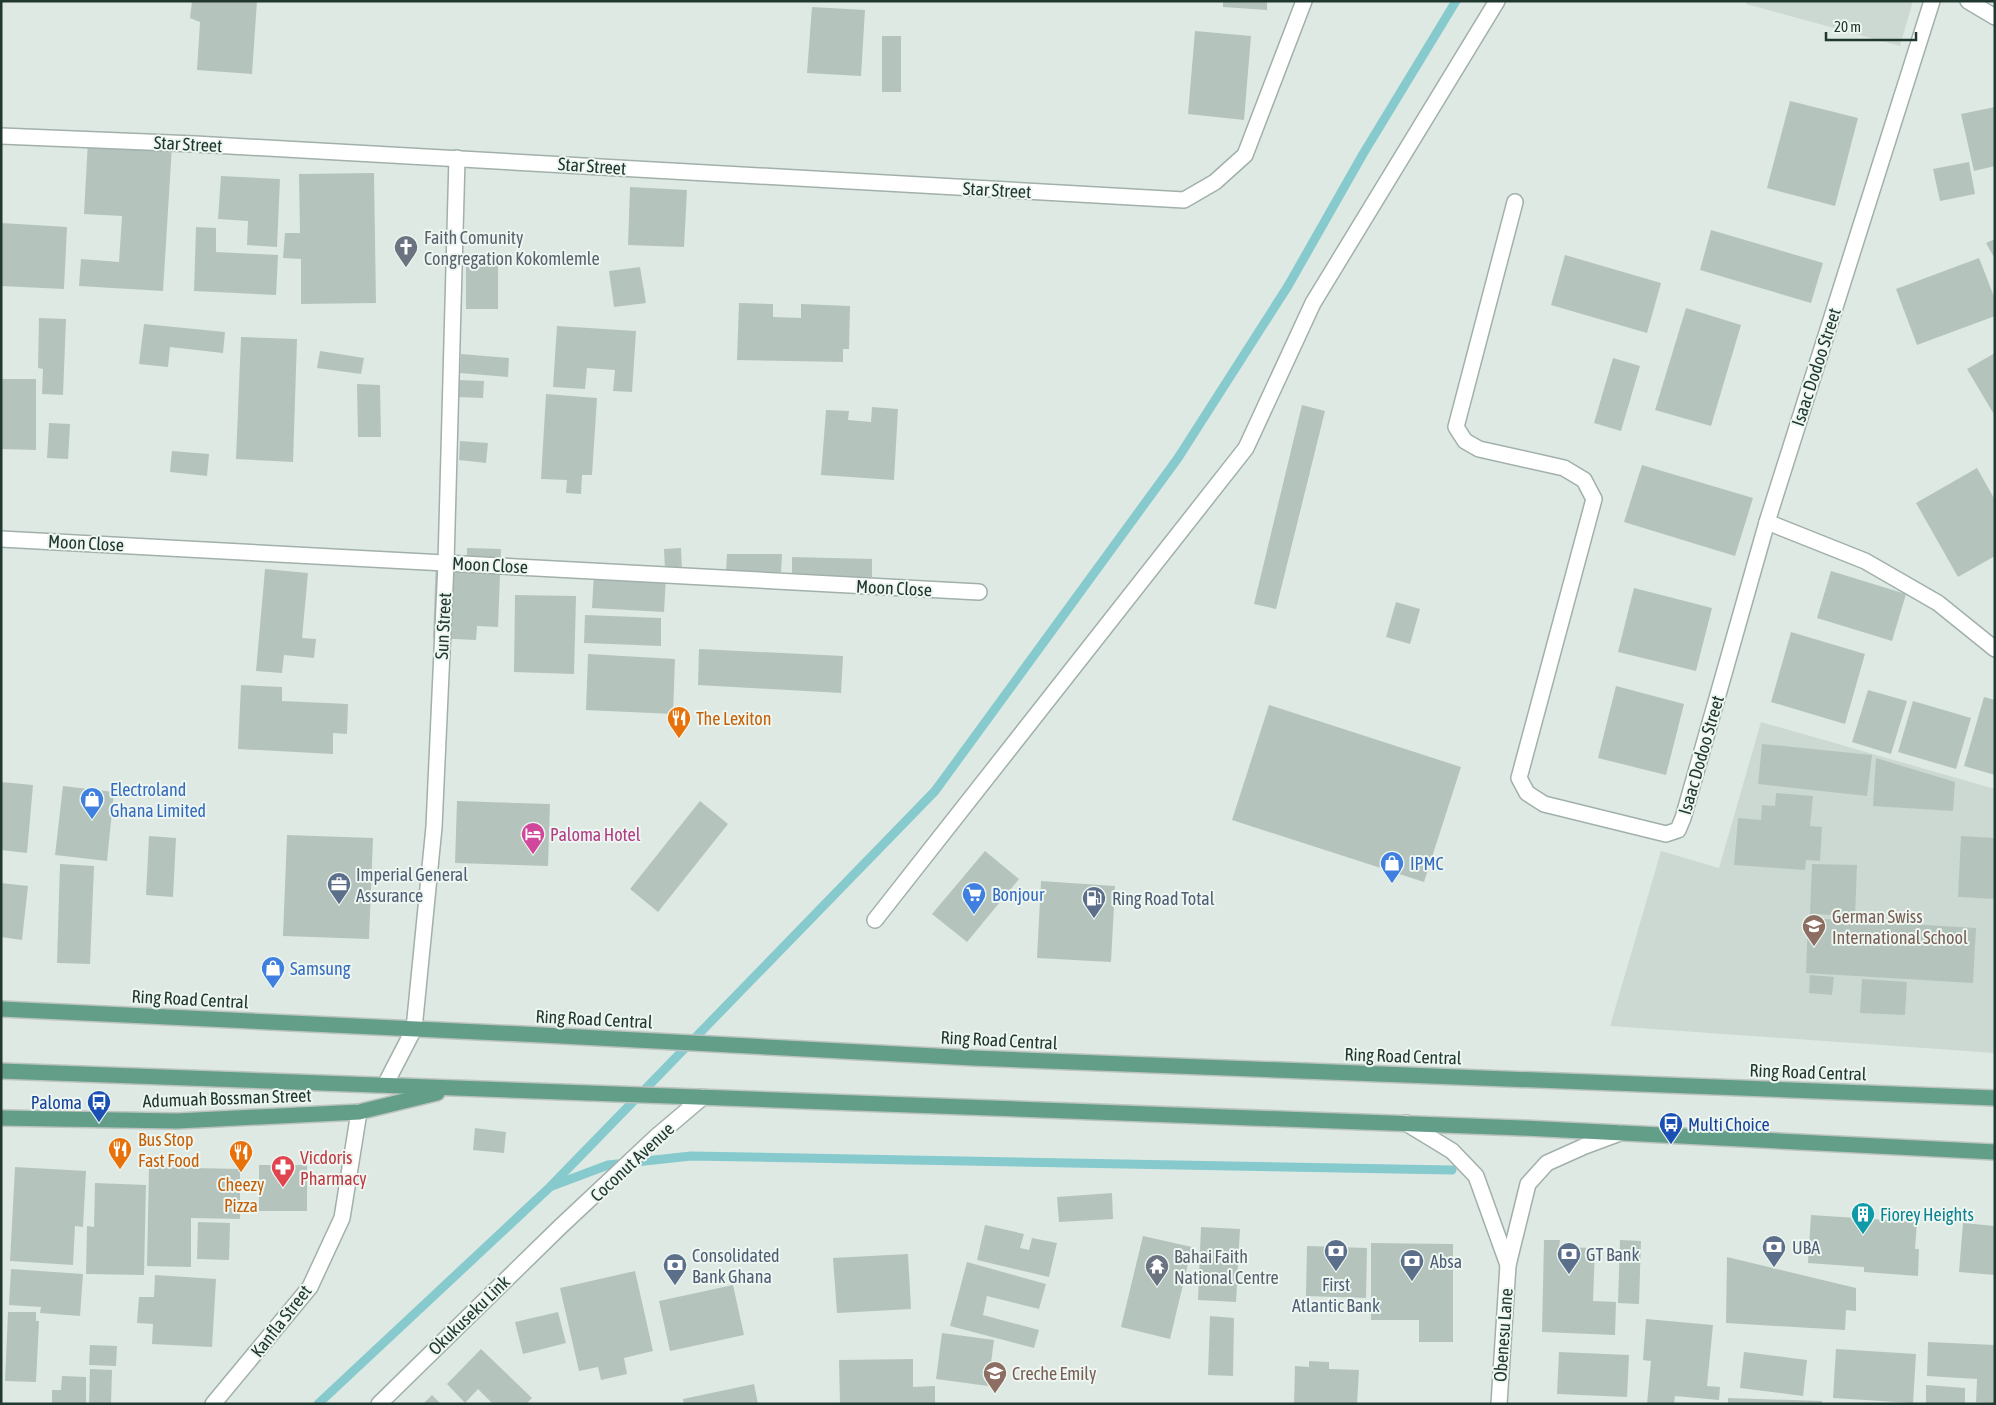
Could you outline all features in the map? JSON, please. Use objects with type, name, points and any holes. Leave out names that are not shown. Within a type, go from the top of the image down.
[{"type":"main road","name":"Ring Road Central","points":[[1,1009],[973,1058],[1995,1098]]},
{"type":"main road","points":[[1,1072],[1406,1124],[1995,1152]]},
{"type":"main road","name":"Adumuah Bossman Street","points":[[1,1118],[177,1121],[359,1112],[451,1089]]},
{"type":"street","name":"Star Street","points":[[1,136],[457,158],[1184,200],[1215,182],[1245,155],[1304,1]]},
{"type":"street","points":[[875,920],[1246,448],[1313,303],[1497,1]]},
{"type":"street","name":"Isaac Dodoo Street","points":[[1515,202],[1456,427],[1465,441],[1479,449],[1564,468],[1584,480],[1594,499],[1519,778],[1526,793],[1544,804],[1666,834],[1678,830],[1683,818],[1767,522],[1932,1]]},
{"type":"street","points":[[1968,1],[1995,17]]},
{"type":"street","name":"Sun Street","points":[[385,1085],[414,1029],[434,827],[446,563],[457,158]]},
{"type":"street","points":[[1767,522],[1866,561],[1938,603],[1995,649]]},
{"type":"street","name":"Moon Close","points":[[1,539],[979,592]]},
{"type":"street","name":"Coconut Avenue","points":[[560,1227],[657,1136],[703,1097]]},
{"type":"street","name":"Kanfla Street","points":[[213,1404],[310,1287],[342,1218],[359,1112]]},
{"type":"street","name":"Obenesu Lane","points":[[1406,1124],[1452,1151],[1476,1176],[1508,1265]]},
{"type":"street","name":"Obenesu Lane","points":[[1499,1404],[1508,1265],[1528,1184],[1547,1164],[1585,1146],[1620,1133]]},
{"type":"street","name":"Okukuseku Link","points":[[379,1404],[560,1227]]},
{"type":"shaded area","points":[[1747,1],[1913,1],[1900,46],[1746,4]]},
{"type":"shaded area","name":"German Swiss International School","points":[[1761,722],[1995,789],[1995,1053],[1610,1026],[1661,851],[1719,868]]},
{"type":"building","points":[[192,1],[257,1],[252,74],[197,70],[200,22],[190,18]]},
{"type":"building","points":[[1223,1],[1267,1],[1267,10],[1223,7]]},
{"type":"building","points":[[812,7],[865,10],[861,76],[807,73]]},
{"type":"building","points":[[1195,31],[1251,36],[1244,120],[1188,114]]},
{"type":"building","points":[[882,36],[901,36],[901,92],[882,92]]},
{"type":"building","points":[[1790,101],[1858,118],[1835,206],[1767,188]]},
{"type":"building","points":[[1995,107],[1995,166],[1974,171],[1961,114]]},
{"type":"building","points":[[88,140],[172,146],[163,291],[79,286],[81,259],[119,262],[122,216],[84,214]]},
{"type":"building","points":[[1969,162],[1975,194],[1940,201],[1933,169]]},
{"type":"building","points":[[374,173],[376,303],[301,304],[301,259],[283,258],[285,233],[300,233],[299,174]]},
{"type":"building","points":[[221,176],[280,179],[277,247],[247,245],[248,221],[218,219]]},
{"type":"building","points":[[630,187],[687,190],[684,247],[628,245]]},
{"type":"building","points":[[1,223],[67,227],[64,289],[1,286]]},
{"type":"building","points":[[196,227],[216,228],[216,252],[278,255],[276,295],[194,291]]},
{"type":"building","points":[[1711,230],[1823,263],[1811,303],[1700,270]]},
{"type":"building","points":[[1995,239],[1995,259],[1986,243]]},
{"type":"building","points":[[1565,255],[1661,283],[1647,333],[1551,305]]},
{"type":"building","points":[[1979,258],[1995,299],[1995,316],[1917,345],[1896,289]]},
{"type":"building","points":[[466,263],[498,264],[498,309],[466,309]]},
{"type":"building","points":[[640,267],[646,303],[614,307],[609,271]]},
{"type":"building","points":[[739,303],[773,304],[773,317],[801,318],[801,304],[850,306],[849,349],[843,349],[843,362],[737,360]]},
{"type":"building","points":[[1686,308],[1741,325],[1711,426],[1655,410]]},
{"type":"building","points":[[39,318],[66,319],[63,395],[42,394],[43,369],[38,368]]},
{"type":"building","points":[[144,324],[225,332],[223,353],[170,347],[168,367],[139,364]]},
{"type":"building","points":[[557,326],[636,331],[632,392],[613,391],[615,370],[587,368],[585,389],[553,387]]},
{"type":"building","points":[[241,337],[297,339],[293,462],[236,459]]},
{"type":"building","points":[[320,351],[364,358],[361,374],[317,368]]},
{"type":"building","points":[[1995,353],[1995,416],[1967,369]]},
{"type":"building","points":[[461,354],[509,358],[508,377],[460,373]]},
{"type":"building","points":[[1613,358],[1640,366],[1621,431],[1594,423]]},
{"type":"building","points":[[2,379],[36,379],[36,450],[1,449]]},
{"type":"building","points":[[457,380],[484,381],[483,398],[456,397]]},
{"type":"building","points":[[357,384],[380,385],[381,437],[358,437]]},
{"type":"building","points":[[546,394],[597,398],[592,475],[582,475],[581,494],[566,493],[567,480],[541,479]]},
{"type":"building","points":[[1302,405],[1325,411],[1276,609],[1254,604]]},
{"type":"building","points":[[872,407],[898,409],[894,480],[821,475],[826,410],[849,411],[848,420],[871,422]]},
{"type":"building","points":[[49,423],[70,424],[68,459],[47,458]]},
{"type":"building","points":[[460,441],[488,443],[486,463],[459,460]]},
{"type":"building","points":[[172,451],[209,454],[207,476],[170,472]]},
{"type":"building","points":[[1642,465],[1753,498],[1735,556],[1624,522]]},
{"type":"building","points":[[1977,468],[1995,500],[1995,556],[1958,577],[1916,503]]},
{"type":"building","points":[[467,548],[501,549],[498,627],[477,626],[476,640],[433,638],[436,559],[467,561]]},
{"type":"building","points":[[681,548],[682,570],[665,570],[664,549]]},
{"type":"building","points":[[727,554],[782,554],[781,572],[726,571]]},
{"type":"building","points":[[792,557],[872,559],[872,577],[792,576]]},
{"type":"building","points":[[265,569],[308,573],[302,638],[316,639],[314,658],[284,655],[282,673],[256,671]]},
{"type":"building","points":[[1831,571],[1906,594],[1892,641],[1817,618]]},
{"type":"building","points":[[594,573],[666,576],[664,612],[592,608]]},
{"type":"building","points":[[1634,588],[1712,608],[1696,671],[1618,652]]},
{"type":"building","points":[[515,595],[576,596],[574,674],[514,672]]},
{"type":"building","points":[[1396,602],[1420,609],[1410,644],[1386,637]]},
{"type":"building","points":[[585,615],[661,618],[661,646],[584,643]]},
{"type":"building","points":[[1791,632],[1865,654],[1845,724],[1771,702]]},
{"type":"building","points":[[699,649],[843,656],[841,693],[698,685]]},
{"type":"building","points":[[588,654],[675,659],[673,714],[586,710]]},
{"type":"building","points":[[241,685],[282,687],[282,701],[348,704],[347,734],[333,733],[333,754],[238,749]]},
{"type":"building","points":[[1616,686],[1684,704],[1666,775],[1598,758]]},
{"type":"building","points":[[1868,690],[1907,701],[1891,754],[1852,742]]},
{"type":"building","points":[[1984,697],[1995,700],[1995,775],[1964,766]]},
{"type":"building","points":[[1913,701],[1971,718],[1956,769],[1898,752]]},
{"type":"building","points":[[1269,705],[1461,767],[1424,882],[1232,820]]},
{"type":"building","points":[[1762,744],[1872,755],[1867,796],[1758,784]]},
{"type":"building","points":[[1876,758],[1955,782],[1953,811],[1873,806]]},
{"type":"building","points":[[1,782],[33,785],[27,853],[1,850]]},
{"type":"building","points":[[63,786],[114,792],[107,861],[55,855]]},
{"type":"building","points":[[1776,793],[1813,796],[1810,826],[1822,827],[1820,861],[1806,860],[1805,870],[1734,865],[1738,818],[1761,820],[1762,805],[1775,806]]},
{"type":"building","points":[[457,801],[550,804],[548,866],[455,863]]},
{"type":"building","points":[[700,801],[728,824],[658,912],[630,889]]},
{"type":"building","points":[[287,835],[373,838],[369,939],[283,936]]},
{"type":"building","points":[[149,836],[176,838],[173,897],[146,895]]},
{"type":"building","points":[[1961,836],[1995,838],[1995,899],[1958,897]]},
{"type":"building","points":[[985,851],[1019,879],[967,942],[932,914]]},
{"type":"building","points":[[60,864],[94,866],[90,964],[57,963]]},
{"type":"building","points":[[1812,864],[1857,865],[1855,916],[1810,914]]},
{"type":"building","points":[[1041,881],[1115,886],[1111,962],[1037,958]]},
{"type":"building","points":[[1,883],[28,886],[22,940],[1,937]]},
{"type":"building","points":[[1808,918],[1976,928],[1973,983],[1806,973]]},
{"type":"building","points":[[1810,975],[1834,977],[1832,995],[1809,993]]},
{"type":"building","points":[[1862,979],[1907,982],[1905,1015],[1860,1013]]},
{"type":"building","points":[[475,1128],[506,1132],[504,1153],[473,1150]]},
{"type":"building","name":"Vicdoris Pharmacy","points":[[259,1165],[307,1165],[307,1211],[259,1211]]},
{"type":"building","points":[[15,1167],[86,1171],[83,1227],[75,1226],[73,1265],[10,1261]]},
{"type":"building","points":[[149,1167],[240,1169],[240,1219],[191,1218],[191,1267],[147,1266]]},
{"type":"building","points":[[95,1183],[146,1185],[144,1275],[86,1274],[87,1226],[94,1227]]},
{"type":"building","points":[[1112,1193],[1113,1219],[1059,1222],[1057,1197]]},
{"type":"building","name":"Fiorey Heights","points":[[1811,1215],[1917,1222],[1915,1249],[1919,1249],[1918,1276],[1864,1272],[1864,1267],[1808,1263]]},
{"type":"building","points":[[198,1222],[230,1223],[229,1260],[197,1259]]},
{"type":"building","points":[[1963,1223],[1995,1226],[1995,1275],[1959,1272]]},
{"type":"building","points":[[985,1225],[1024,1234],[1020,1248],[1029,1250],[1032,1238],[1057,1243],[1049,1277],[977,1260]]},
{"type":"building","points":[[1201,1227],[1240,1229],[1236,1302],[1198,1300]]},
{"type":"building","name":"Bahai Faith National Centre","points":[[1143,1236],[1192,1247],[1170,1339],[1121,1327]]},
{"type":"building","name":"GT Bank","points":[[1544,1240],[1560,1240],[1559,1247],[1595,1248],[1593,1301],[1616,1302],[1615,1335],[1542,1332]]},
{"type":"building","points":[[1620,1240],[1641,1241],[1639,1304],[1618,1303]]},
{"type":"building","name":"Absa","points":[[1371,1243],[1453,1244],[1453,1342],[1419,1342],[1419,1320],[1371,1320]]},
{"type":"building","name":"First Atlantic Bank","points":[[1307,1246],[1367,1248],[1366,1298],[1306,1296]]},
{"type":"building","points":[[908,1254],[911,1309],[837,1313],[833,1258]]},
{"type":"building","points":[[1727,1257],[1856,1288],[1856,1311],[1846,1310],[1845,1330],[1726,1323]]},
{"type":"building","points":[[967,1262],[1046,1284],[1039,1309],[987,1296],[983,1315],[1039,1330],[1034,1348],[950,1326]]},
{"type":"building","points":[[11,1269],[83,1274],[80,1316],[40,1313],[41,1307],[9,1305]]},
{"type":"building","points":[[635,1271],[653,1351],[624,1358],[627,1374],[601,1380],[598,1367],[579,1371],[560,1288]]},
{"type":"building","points":[[155,1275],[216,1279],[212,1347],[152,1344],[153,1324],[137,1323],[139,1297],[154,1297]]},
{"type":"building","points":[[733,1285],[744,1335],[670,1351],[659,1301]]},
{"type":"building","points":[[8,1312],[36,1312],[36,1321],[39,1321],[36,1382],[5,1381]]},
{"type":"building","points":[[558,1312],[566,1343],[523,1354],[515,1322]]},
{"type":"building","points":[[1210,1316],[1234,1318],[1233,1376],[1208,1375]]},
{"type":"building","points":[[1646,1319],[1713,1325],[1707,1386],[1720,1387],[1719,1400],[1675,1396],[1674,1404],[1647,1404],[1651,1361],[1643,1360]]},
{"type":"building","points":[[942,1333],[994,1340],[988,1386],[936,1379]]},
{"type":"building","points":[[1928,1342],[1995,1345],[1995,1403],[1976,1402],[1977,1379],[1927,1376]]},
{"type":"building","points":[[90,1345],[117,1346],[116,1366],[89,1365]]},
{"type":"building","points":[[481,1349],[532,1398],[526,1404],[493,1404],[478,1389],[465,1403],[447,1384]]},
{"type":"building","points":[[1836,1349],[1916,1354],[1913,1403],[1833,1398]]},
{"type":"building","points":[[1559,1352],[1629,1355],[1627,1397],[1557,1394]]},
{"type":"building","points":[[1744,1352],[1807,1360],[1803,1396],[1740,1388]]},
{"type":"building","points":[[913,1359],[913,1387],[935,1386],[935,1404],[840,1404],[839,1360]]},
{"type":"building","points":[[1309,1361],[1329,1362],[1329,1369],[1359,1370],[1357,1404],[1294,1404],[1295,1366],[1309,1367]]},
{"type":"building","points":[[90,1369],[112,1370],[111,1404],[89,1404]]},
{"type":"building","points":[[62,1376],[86,1377],[86,1404],[52,1404],[52,1390],[61,1390]]},
{"type":"building","points":[[754,1384],[758,1404],[684,1404],[683,1399]]},
{"type":"building","points":[[1926,1385],[1965,1388],[1965,1404],[1926,1404]]},
{"type":"building","points":[[432,1395],[441,1404],[423,1404]]},
{"type":"building","points":[[1728,1398],[1822,1401],[1822,1404],[1728,1404]]},
{"type":"waterway","points":[[318,1404],[550,1187],[935,791],[1178,458],[1288,286],[1363,154],[1456,1]]},
{"type":"waterway","points":[[552,1186],[608,1165],[691,1156],[1452,1170]]},
{"type":"place","name":"Faith Comunity Congregation Kokomlemle","points":[[406,268]]},
{"type":"place","name":"The Lexiton","points":[[679,739]]},
{"type":"place","name":"Electroland Ghana Limited","points":[[92,820]]},
{"type":"place","name":"Paloma Hotel","points":[[533,855]]},
{"type":"place","name":"IPMC","points":[[1392,884]]},
{"type":"place","name":"Imperial General Assurance","points":[[339,905]]},
{"type":"place","name":"Bonjour","points":[[974,915]]},
{"type":"place","name":"Ring Road Total","points":[[1094,919]]},
{"type":"place","name":"German Swiss International School","points":[[1814,947]]},
{"type":"place","name":"Samsung","points":[[273,989]]},
{"type":"place","name":"Paloma","points":[[99,1123]]},
{"type":"place","name":"Multi Choice","points":[[1671,1145]]},
{"type":"place","name":"Bus Stop Fast Food","points":[[120,1170]]},
{"type":"place","name":"Cheezy Pizza","points":[[241,1173]]},
{"type":"place","name":"Vicdoris Pharmacy","points":[[283,1188]]},
{"type":"place","name":"Fiorey Heights","points":[[1863,1235]]},
{"type":"place","name":"UBA","points":[[1774,1268]]},
{"type":"place","name":"First Atlantic Bank","points":[[1336,1272]]},
{"type":"place","name":"GT Bank","points":[[1569,1275]]},
{"type":"place","name":"Absa","points":[[1412,1282]]},
{"type":"place","name":"Consolidated Bank Ghana","points":[[675,1286]]},
{"type":"place","name":"Bahai Faith National Centre","points":[[1157,1287]]},
{"type":"place","name":"Creche Emily","points":[[995,1394]]}]
